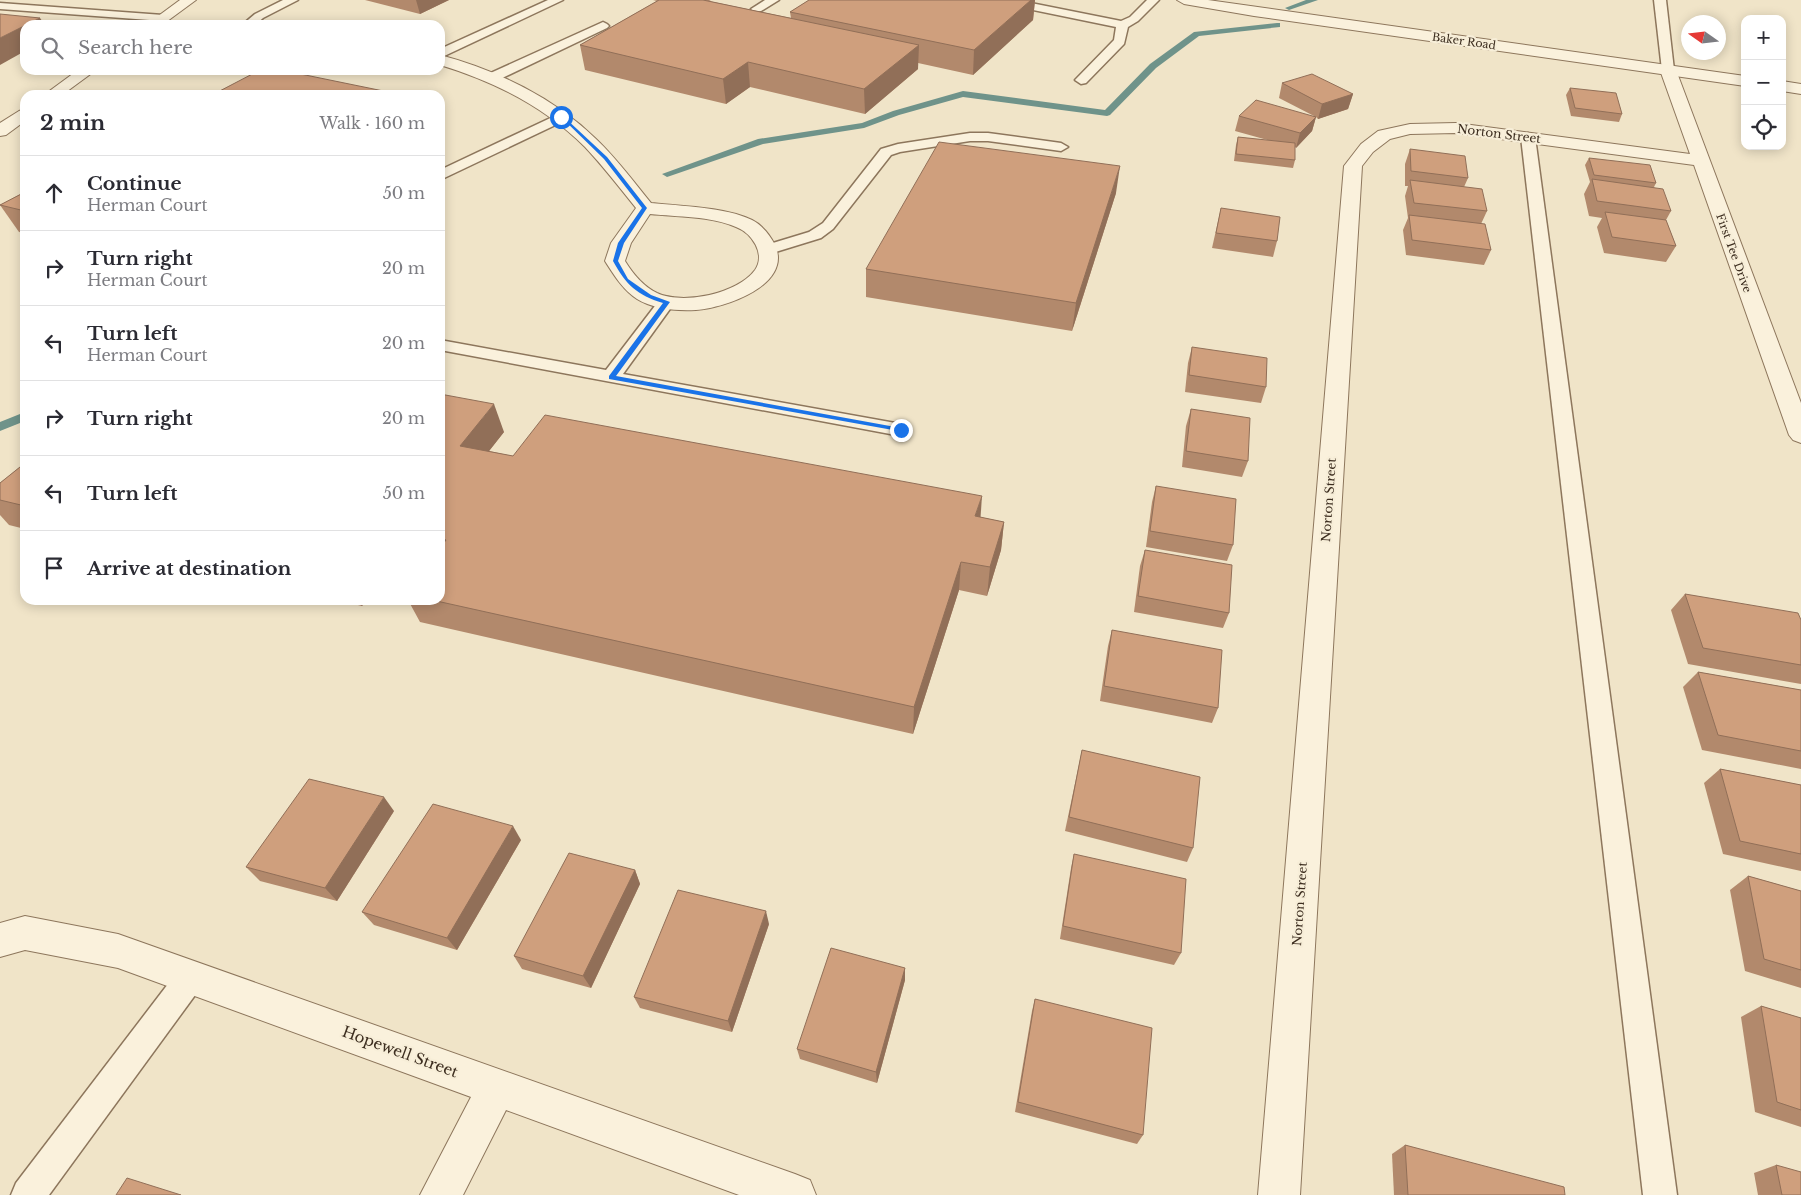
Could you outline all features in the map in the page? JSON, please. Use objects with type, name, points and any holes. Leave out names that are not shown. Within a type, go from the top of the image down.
[{"type":"street","points":[[159,20],[189,0]]},
{"type":"street","name":"Baker Road","points":[[1184,0],[1741,80]]},
{"type":"street","points":[[445,62],[501,81],[561,117],[605,158],[645,208],[707,215],[745,224],[760,236],[769,249],[770,264],[760,279],[731,295],[701,303],[667,302],[648,297],[626,280],[616,261],[621,243],[645,208]]},
{"type":"street","name":"First Tee Drive","points":[[1668,70],[1801,435]]},
{"type":"street","points":[[59,90],[81,75]]},
{"type":"street","points":[[1786,86],[1801,88]]},
{"type":"street","points":[[0,131],[20,117]]},
{"type":"street","name":"Norton Street","points":[[1279,1195],[1353,166],[1367,148],[1384,135],[1410,129],[1456,128],[1700,160]]},
{"type":"street","name":"Hopewell Street","points":[[0,940],[24,933],[118,951],[796,1195]]},
{"type":"street","points":[[441,1195],[497,1088]]},
{"type":"lane","points":[[255,20],[292,0]]},
{"type":"lane","points":[[445,52],[557,0]]},
{"type":"lane","points":[[757,9],[773,0]]},
{"type":"lane","points":[[999,0],[1122,25],[1134,19],[1153,0]]},
{"type":"lane","points":[[1660,0],[1668,70]]},
{"type":"lane","points":[[0,6],[147,20]]},
{"type":"lane","points":[[1081,80],[1120,41],[1122,25]]},
{"type":"lane","points":[[492,78],[603,26]]},
{"type":"lane","points":[[445,174],[561,117]]},
{"type":"lane","points":[[769,249],[815,236],[828,226],[886,152],[898,148],[970,137],[988,137],[1061,147]]},
{"type":"lane","points":[[1528,137],[1660,1195]]},
{"type":"lane","points":[[611,377],[667,302]]},
{"type":"lane","points":[[445,347],[901,430]]},
{"type":"lane","points":[[28,1195],[192,977]]},
{"type":"building","points":[[659,0],[703,0],[919,45],[864,89],[748,62],[723,79],[580,45]]},
{"type":"building","points":[[809,0],[1031,0],[974,50],[790,12]]},
{"type":"building","points":[[0,14],[40,18],[36,20],[20,20],[20,28],[0,38]]},
{"type":"building","points":[[1312,74],[1353,94],[1322,104],[1282,83]]},
{"type":"building","points":[[250,75],[305,75],[378,90],[222,90]]},
{"type":"building","points":[[1570,88],[1616,93],[1622,114],[1575,108]]},
{"type":"building","points":[[1256,100],[1316,117],[1300,133],[1239,116]]},
{"type":"building","points":[[1238,137],[1295,143],[1295,160],[1236,154]]},
{"type":"building","points":[[939,142],[1120,166],[1076,303],[866,269]]},
{"type":"building","points":[[1410,149],[1465,156],[1468,178],[1411,171]]},
{"type":"building","points":[[1589,158],[1650,165],[1656,183],[1594,175]]},
{"type":"building","points":[[1592,179],[1663,189],[1671,211],[1597,201]]},
{"type":"building","points":[[1410,180],[1482,189],[1487,211],[1414,203]]},
{"type":"building","points":[[20,195],[20,210],[0,205]]},
{"type":"building","points":[[1221,208],[1280,217],[1277,241],[1216,233]]},
{"type":"building","points":[[1605,212],[1666,220],[1676,246],[1612,237]]},
{"type":"building","points":[[1409,215],[1485,224],[1491,250],[1412,240]]},
{"type":"building","points":[[1192,347],[1267,358],[1266,387],[1189,375]]},
{"type":"building","points":[[445,395],[494,404],[460,446],[513,456],[545,415],[982,496],[975,516],[1004,522],[990,567],[961,562],[914,707],[445,603]]},
{"type":"building","points":[[1191,409],[1250,418],[1248,461],[1186,451]]},
{"type":"building","points":[[20,467],[20,505],[0,500],[0,483]]},
{"type":"building","points":[[1156,486],[1236,499],[1233,545],[1150,531]]},
{"type":"building","points":[[1145,550],[1232,565],[1229,613],[1138,596]]},
{"type":"building","points":[[1685,594],[1798,613],[1801,620],[1801,665],[1703,648]]},
{"type":"building","points":[[1112,630],[1222,650],[1218,708],[1104,686]]},
{"type":"building","points":[[1698,672],[1801,690],[1801,751],[1718,735]]},
{"type":"building","points":[[1082,750],[1200,777],[1193,848],[1069,817]]},
{"type":"building","points":[[1720,769],[1801,785],[1801,854],[1740,841]]},
{"type":"building","points":[[309,779],[384,797],[325,888],[246,867]]},
{"type":"building","points":[[433,804],[513,826],[447,938],[362,912]]},
{"type":"building","points":[[569,853],[635,870],[583,976],[514,956]]},
{"type":"building","points":[[1074,854],[1186,879],[1181,953],[1063,926]]},
{"type":"building","points":[[1748,876],[1801,891],[1801,970],[1764,959]]},
{"type":"building","points":[[678,890],[766,911],[728,1021],[634,997]]},
{"type":"building","points":[[831,948],[905,968],[876,1072],[797,1049]]},
{"type":"building","points":[[1035,999],[1152,1028],[1143,1135],[1018,1102]]},
{"type":"building","points":[[1761,1006],[1801,1018],[1801,1110],[1777,1102]]},
{"type":"building","points":[[1405,1145],[1564,1187],[1565,1195],[1408,1195]]},
{"type":"building","points":[[1776,1165],[1801,1172],[1801,1195],[1782,1195]]},
{"type":"building","points":[[127,1178],[181,1195],[116,1195]]},
{"type":"waterway","points":[[1289,8],[1314,0]]},
{"type":"waterway","points":[[667,174],[761,141],[864,125],[896,113],[963,94],[1107,113],[1153,66],[1197,34],[1277,25]]},
{"type":"waterway","points":[[0,427],[20,418]]},
{"type":"route","points":[[561,117],[605,158],[645,208],[621,243],[616,261],[626,280],[648,297],[667,302],[611,377],[901,430]]}]
